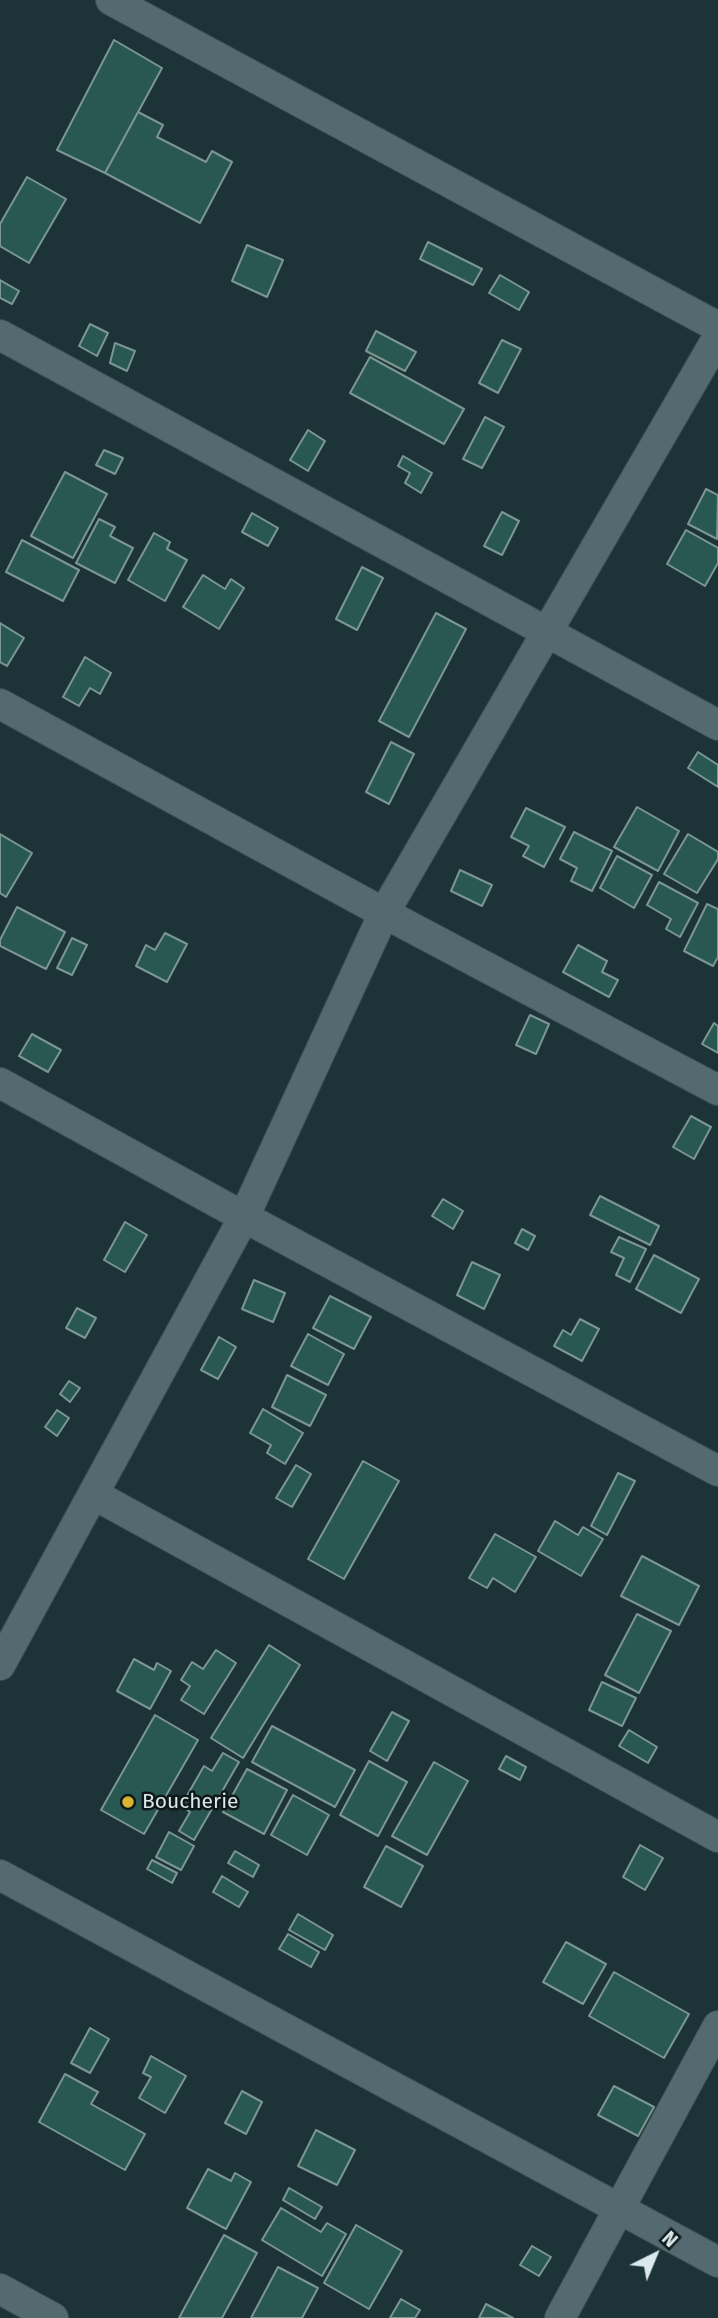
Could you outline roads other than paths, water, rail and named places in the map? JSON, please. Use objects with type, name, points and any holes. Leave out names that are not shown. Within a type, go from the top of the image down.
[{"type":"street","points":[[111,0],[718,327]]},
{"type":"street","points":[[0,335],[718,725]]},
{"type":"street","points":[[0,1665],[244,1217],[384,913],[718,337]]},
{"type":"street","points":[[0,704],[384,913],[718,1090]]},
{"type":"street","points":[[0,1083],[718,1471]]},
{"type":"street","points":[[93,1494],[718,1837]]},
{"type":"street","points":[[0,1875],[718,2262]]},
{"type":"street","points":[[560,2318],[718,2026]]},
{"type":"street","points":[[0,2289],[53,2318]]},
{"type":"place","name":"Boucherie","points":[[128,1802]]}]
